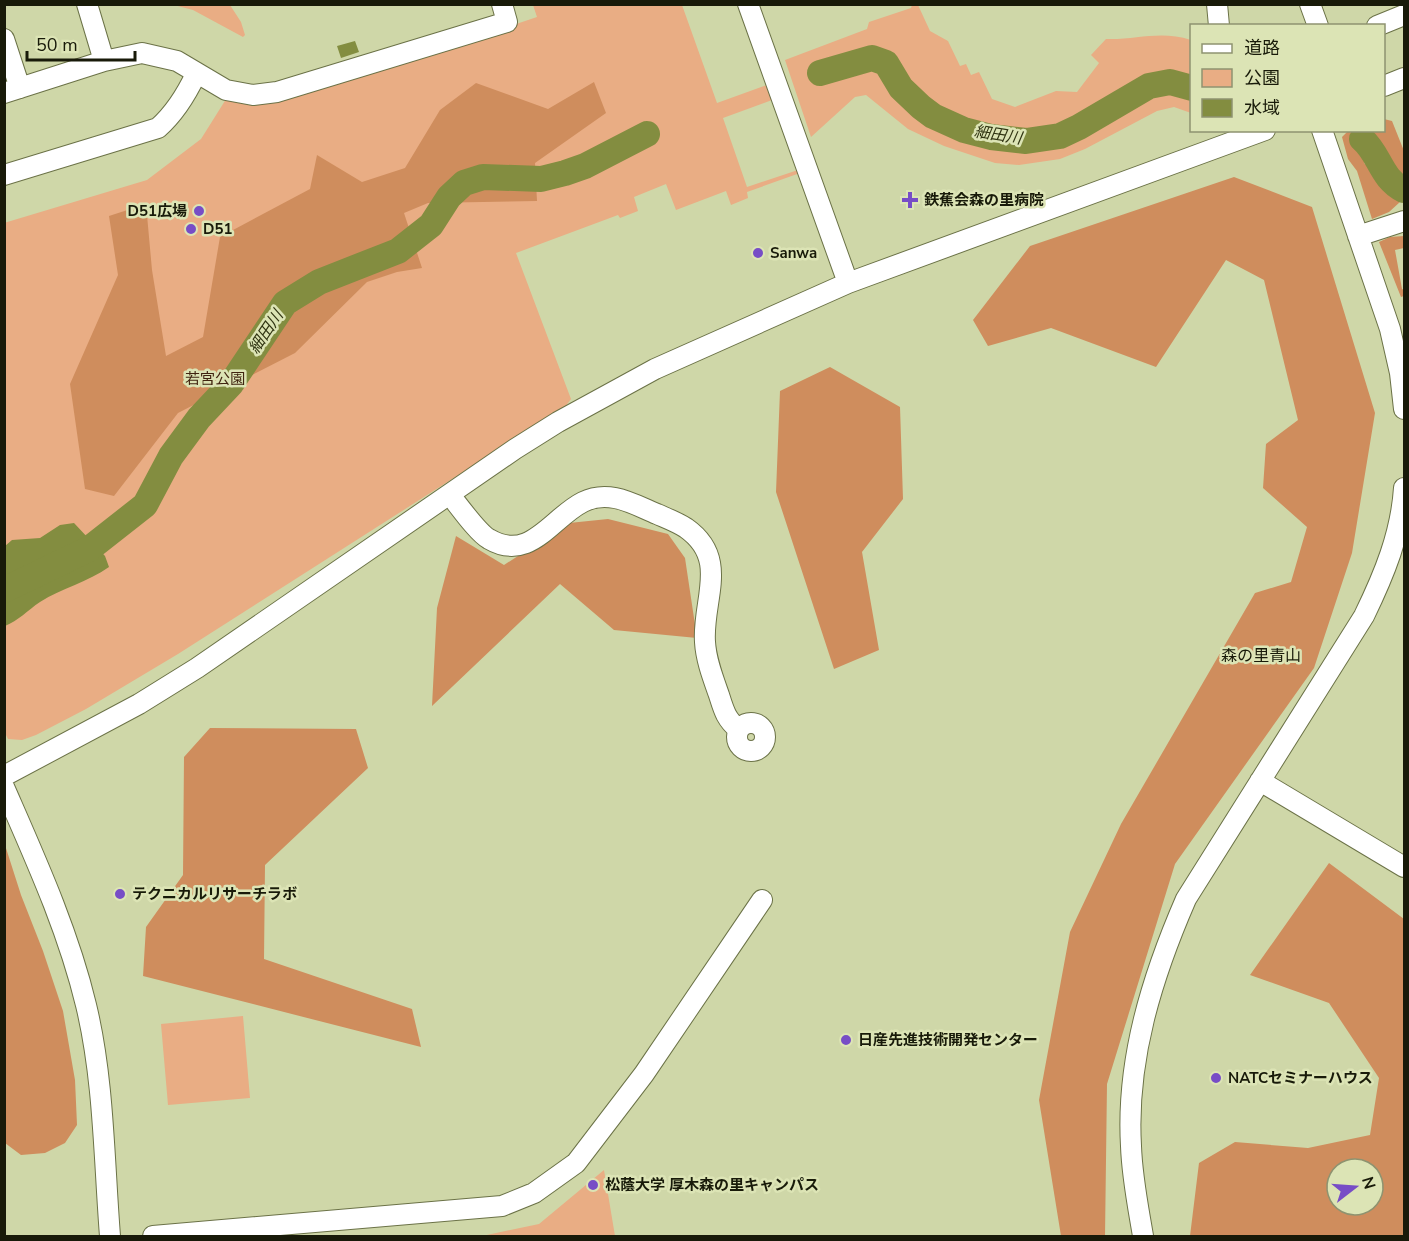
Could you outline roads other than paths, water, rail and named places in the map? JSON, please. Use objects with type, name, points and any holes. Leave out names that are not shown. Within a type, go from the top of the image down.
[{"type":"street","points":[[87,4],[104,62]]},
{"type":"street","points":[[4,39],[12,91],[104,62],[142,53],[177,61],[226,90],[253,95],[277,92],[507,22],[502,4]]},
{"type":"street","points":[[748,4],[848,283]]},
{"type":"street","points":[[1217,4],[1219,24]]},
{"type":"street","points":[[1310,4],[1317,24]]},
{"type":"street","points":[[1382,24],[1404,15]]},
{"type":"street","points":[[4,175],[158,128],[168,120],[196,74]]},
{"type":"street","points":[[1385,85],[1404,78]]},
{"type":"street","points":[[4,776],[139,704],[197,668],[551,426],[655,369],[848,283],[1260,132]]},
{"type":"street","points":[[1323,132],[1389,329],[1400,373],[1404,409]]},
{"type":"street","points":[[1358,236],[1404,221]]},
{"type":"street","points":[[1143,1236],[1130,1144],[1131,1097],[1138,1044],[1149,994],[1186,899],[1365,616],[1401,536],[1404,488]]},
{"type":"street","points":[[450,495],[486,538],[500,545],[513,547],[527,543],[583,502],[611,497],[623,499],[684,526],[694,534],[703,544],[711,569],[705,641],[709,666],[728,720],[739,730]]},
{"type":"street","points":[[1260,781],[1404,867]]},
{"type":"street","points":[[4,788],[63,932],[87,1007],[101,1112],[110,1236]]},
{"type":"street","points":[[153,1236],[502,1206],[534,1193],[576,1163],[600,1134],[644,1074],[762,900]]},
{"type":"water","points":[[355,41],[359,52],[341,58],[337,46]]},
{"type":"water","points":[[74,523],[105,556],[109,567],[48,597],[5,626],[5,546],[12,540],[40,538],[60,525]]},
{"type":"waterway","name":"細田川","points":[[820,73],[872,58],[886,63],[901,88],[933,116],[964,130],[991,137],[1026,141],[1060,136],[1149,86],[1170,82],[1190,87]]},
{"type":"waterway","name":"細田川","points":[[4,590],[89,549],[145,505],[171,456],[199,418],[231,384],[285,303],[319,282],[398,251],[431,225],[449,197],[464,183],[483,177],[541,179],[565,173],[585,166],[647,134]]},
{"type":"waterway","name":"細田川","points":[[1362,139],[1373,152],[1385,173],[1404,190]]},
{"type":"place","name":"鉄蕉会森の里病院","points":[[910,200]]},
{"type":"place","name":"D51広場","points":[[199,211]]},
{"type":"place","name":"D51","points":[[191,229]]},
{"type":"place","name":"Sanwa","points":[[758,253]]},
{"type":"place","name":"テクニカルリサーチラボ","points":[[120,894]]},
{"type":"place","name":"日産先進技術開発センター","points":[[846,1040]]},
{"type":"place","name":"NATCセミナーハウス","points":[[1216,1078]]},
{"type":"place","name":"松蔭大学 厚木森の里キャンパス","points":[[593,1185]]},
{"type":"district","name":"森の里青山","points":[[1261,656]]},
{"type":"park label","name":"若宮公園","points":[[215,379]]}]
